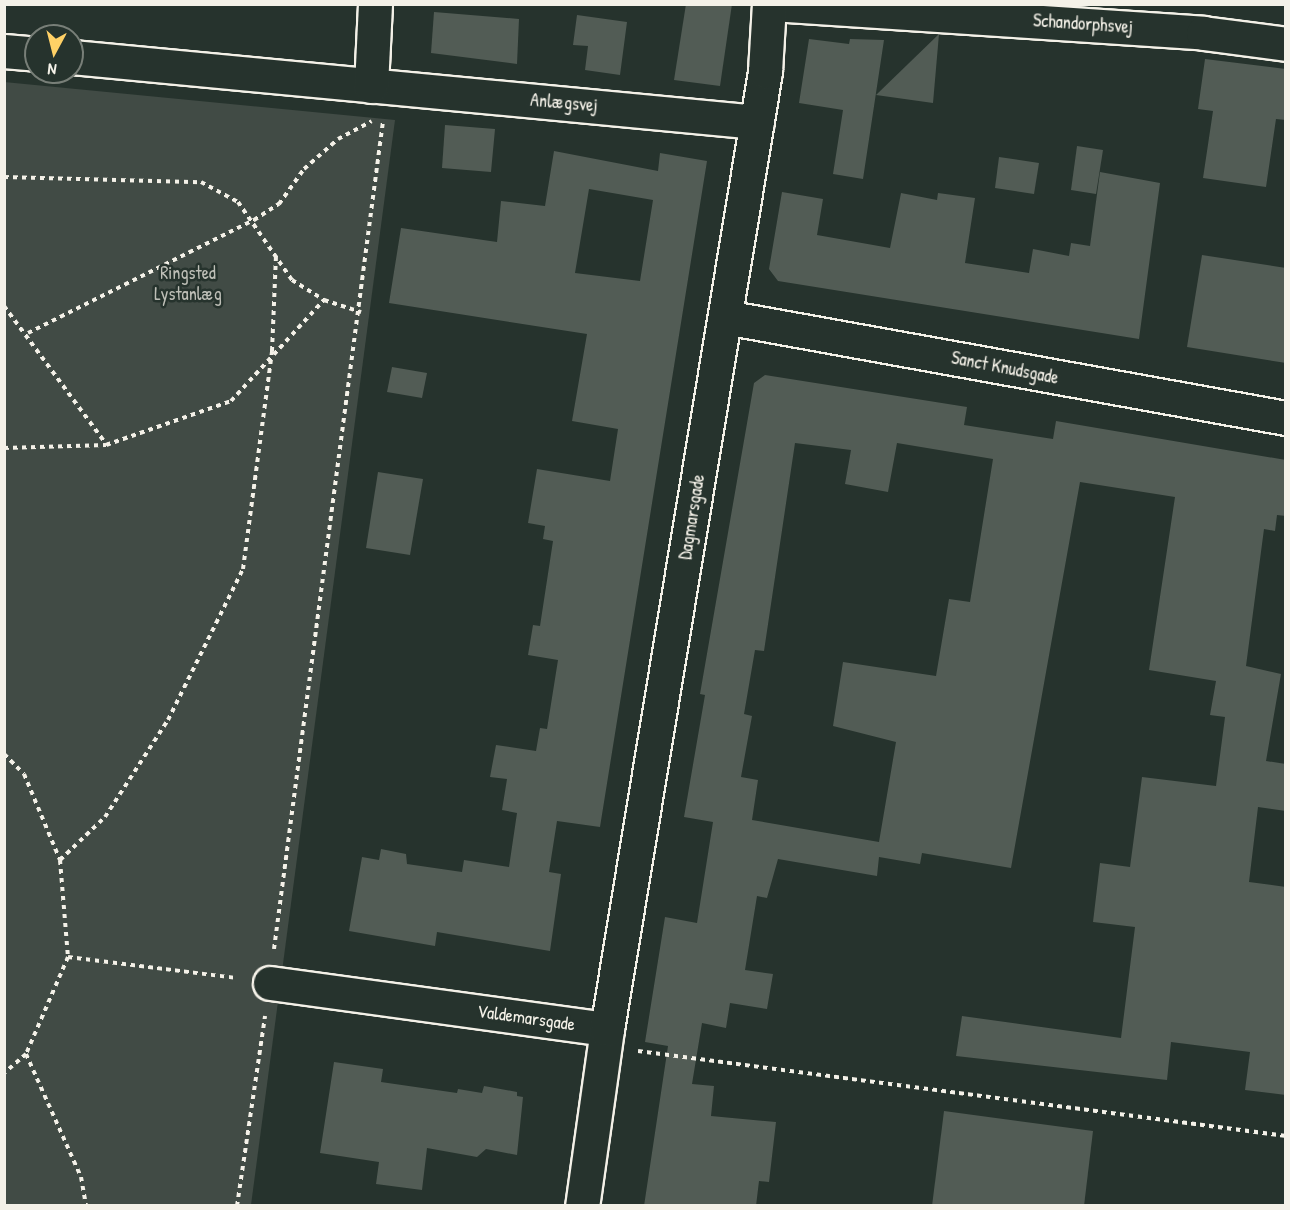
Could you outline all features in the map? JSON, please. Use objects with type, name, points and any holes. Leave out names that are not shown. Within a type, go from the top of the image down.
[{"type":"street","points":[[375,4],[377,100]]},
{"type":"street","name":"Schandorphsvej","points":[[771,4],[1203,33],[1286,44]]},
{"type":"street","name":"Dagmarsgade","points":[[605,1038],[757,122],[771,4]]},
{"type":"street","points":[[4,51],[24,53]]},
{"type":"street","name":"Anlægsvej","points":[[84,59],[377,100],[757,122]]},
{"type":"street","name":"Sanct Knudsgade","points":[[725,317],[1286,418]]},
{"type":"street","name":"Valdemarsgade","points":[[270,982],[605,1038]]},
{"type":"street","points":[[582,1206],[605,1038]]},
{"type":"path","points":[[28,333],[254,220],[279,204],[304,169],[377,100]]},
{"type":"path","points":[[237,1206],[270,982],[361,312],[377,100]]},
{"type":"path","points":[[4,177],[201,182],[238,202],[254,220],[292,280],[324,300],[361,312]]},
{"type":"path","points":[[60,860],[105,817],[168,720],[243,569],[272,351],[276,255]]},
{"type":"path","points":[[4,448],[106,445],[231,401],[272,351],[324,300]]},
{"type":"path","points":[[4,306],[28,333],[106,445]]},
{"type":"path","points":[[4,754],[24,774],[60,860],[68,957],[27,1054],[4,1073]]},
{"type":"path","points":[[68,957],[270,982]]},
{"type":"path","points":[[605,1038],[1286,1136]]},
{"type":"path","points":[[27,1054],[81,1177],[86,1206]]},
{"type":"green space","name":"Ringsted Lystanlæg","points":[[4,82],[395,120],[251,1205],[5,1205]]},
{"type":"building","points":[[686,4],[732,4],[720,86],[674,80]]},
{"type":"building","points":[[434,12],[519,19],[517,64],[431,53]]},
{"type":"building","points":[[577,15],[627,22],[620,75],[585,70],[588,46],[573,45]]},
{"type":"building","points":[[939,34],[933,103],[876,95]]},
{"type":"building","points":[[809,39],[849,44],[850,39],[884,40],[863,179],[833,174],[843,110],[799,103]]},
{"type":"building","points":[[1205,59],[1286,69],[1286,120],[1276,119],[1266,187],[1203,178],[1213,111],[1198,109]]},
{"type":"building","points":[[445,125],[495,129],[491,172],[442,168]]},
{"type":"building","points":[[1077,146],[1103,150],[1096,194],[1071,190]]},
{"type":"building","points":[[554,151],[658,171],[660,153],[707,161],[600,827],[557,821],[549,872],[561,874],[550,951],[437,932],[435,946],[349,931],[362,857],[379,860],[381,849],[406,854],[407,864],[462,872],[464,860],[509,867],[517,813],[502,810],[507,779],[490,777],[496,745],[536,751],[540,728],[547,729],[558,660],[528,655],[533,625],[540,626],[553,541],[543,539],[545,526],[528,523],[537,469],[610,481],[618,429],[572,421],[587,334],[389,303],[401,228],[497,242],[501,201],[545,206]],"holes":[[[589,189],[653,200],[640,281],[575,273]]]},
{"type":"building","points":[[999,157],[1039,163],[1034,194],[995,188]]},
{"type":"building","points":[[1100,172],[1160,183],[1139,339],[778,281],[769,269],[782,192],[823,199],[817,235],[890,248],[901,193],[937,200],[938,193],[975,198],[965,263],[1029,273],[1033,249],[1069,256],[1071,243],[1090,246]]},
{"type":"building","points":[[1202,255],[1286,268],[1286,363],[1187,347]]},
{"type":"building","points":[[392,367],[427,373],[422,398],[387,392]]},
{"type":"building","points":[[765,375],[967,407],[964,425],[1053,439],[1056,421],[1286,460],[1286,516],[1277,515],[1275,531],[1264,529],[1246,666],[1281,674],[1266,761],[1286,764],[1286,811],[1258,807],[1249,882],[1286,887],[1286,1095],[1245,1090],[1250,1052],[1171,1042],[1167,1080],[956,1056],[962,1016],[1121,1038],[1135,927],[1093,922],[1100,863],[1130,867],[1142,777],[1216,786],[1225,717],[1210,715],[1216,681],[1149,670],[1175,497],[1080,482],[1011,868],[922,853],[920,864],[879,857],[877,876],[778,859],[767,898],[757,896],[745,970],[773,974],[767,1009],[730,1003],[726,1028],[702,1023],[692,1084],[714,1086],[711,1116],[776,1122],[769,1182],[759,1181],[756,1206],[644,1206],[668,1046],[645,1042],[665,917],[697,923],[713,822],[684,817],[705,695],[700,694],[754,383]],"holes":[[[795,443],[851,450],[845,484],[888,492],[897,443],[993,459],[970,602],[949,599],[936,676],[843,662],[833,726],[896,742],[879,842],[752,820],[758,780],[741,777],[752,716],[744,714],[755,650],[764,651]]]},
{"type":"building","points":[[378,472],[423,479],[410,555],[366,548]]},
{"type":"building","points":[[334,1062],[383,1069],[381,1082],[457,1093],[458,1089],[482,1093],[484,1086],[517,1092],[517,1096],[523,1097],[517,1155],[486,1149],[477,1157],[427,1148],[422,1190],[376,1184],[379,1162],[320,1153]]},
{"type":"building","points":[[944,1111],[1093,1131],[1084,1206],[932,1206]]}]
